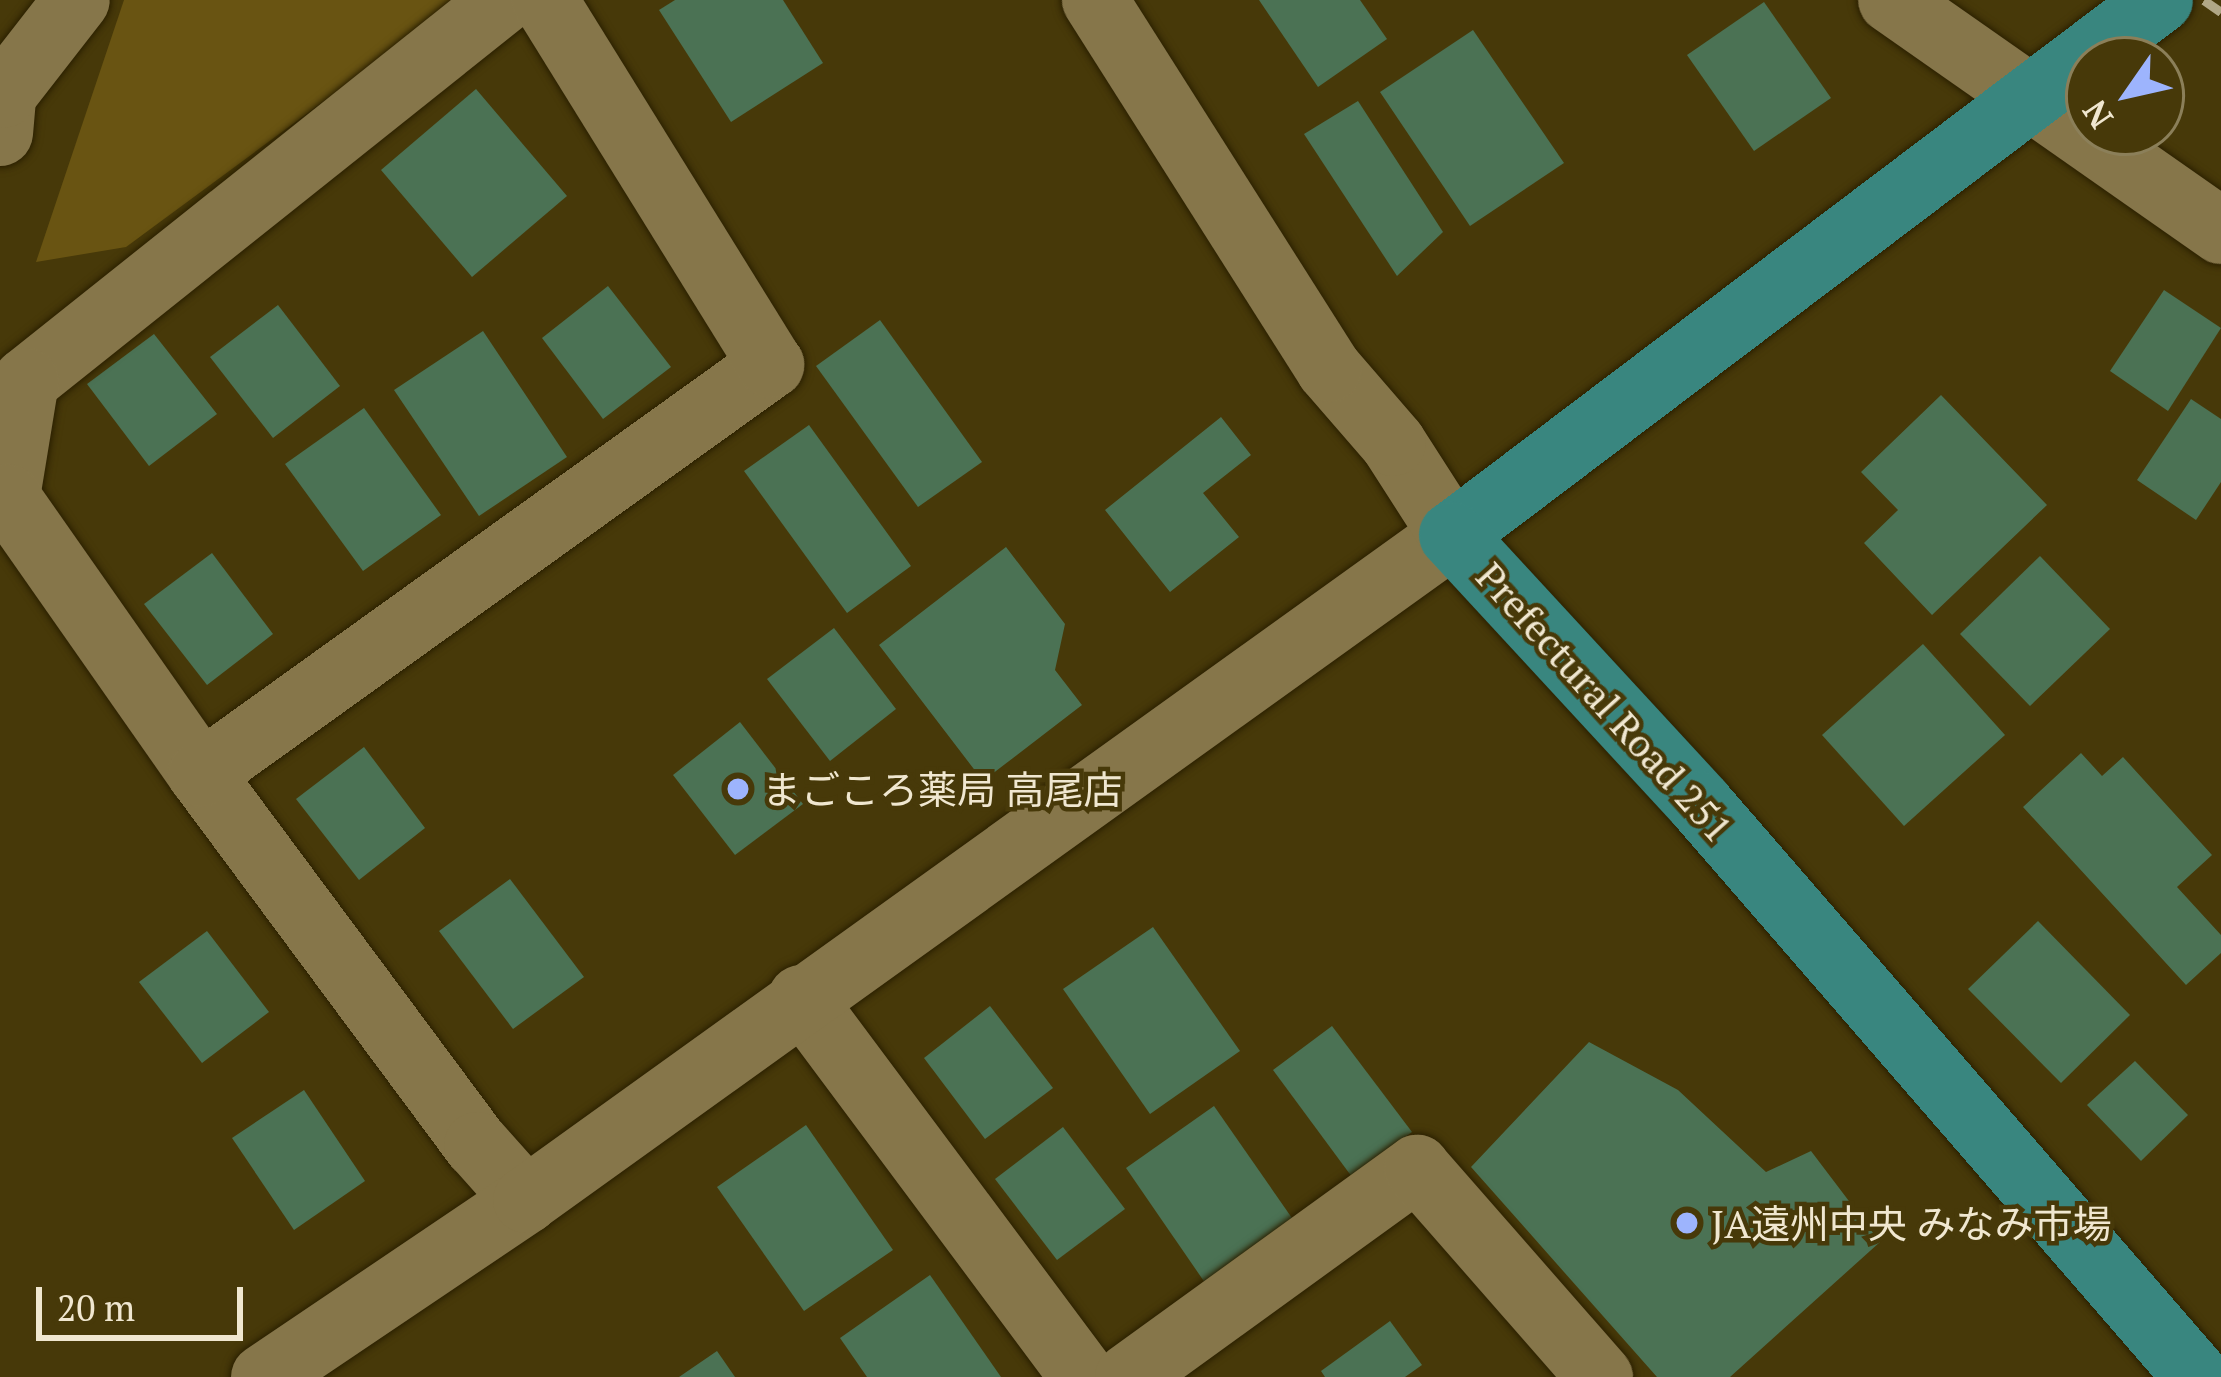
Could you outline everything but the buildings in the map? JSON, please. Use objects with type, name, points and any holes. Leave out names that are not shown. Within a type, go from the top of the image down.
[{"type":"main road","name":"Prefectural Road 251","points":[[2160,0],[1452,535],[1701,805],[2198,1377]]},
{"type":"street","points":[[0,133],[11,62],[77,0]]},
{"type":"street","points":[[504,0],[26,381],[8,497],[201,774],[477,1145],[526,1200]]},
{"type":"street","points":[[201,774],[771,365],[544,0]]},
{"type":"street","points":[[264,1377],[526,1200],[801,998],[1452,535],[1276,289],[1095,0]]},
{"type":"street","points":[[1891,0],[2047,81],[2221,232]]},
{"type":"street","points":[[801,998],[1083,1377]]},
{"type":"street","points":[[1128,1377],[1417,1168],[1600,1377]]},
{"type":"shaded area","points":[[124,0],[461,0],[126,247],[36,262]]},
{"type":"railway","points":[[2204,0],[2221,12]]},
{"type":"place","name":"まごころ薬局 高尾店","points":[[738,789]]},
{"type":"place","name":"JA遠州中央 みなみ市場","points":[[1687,1223]]}]
